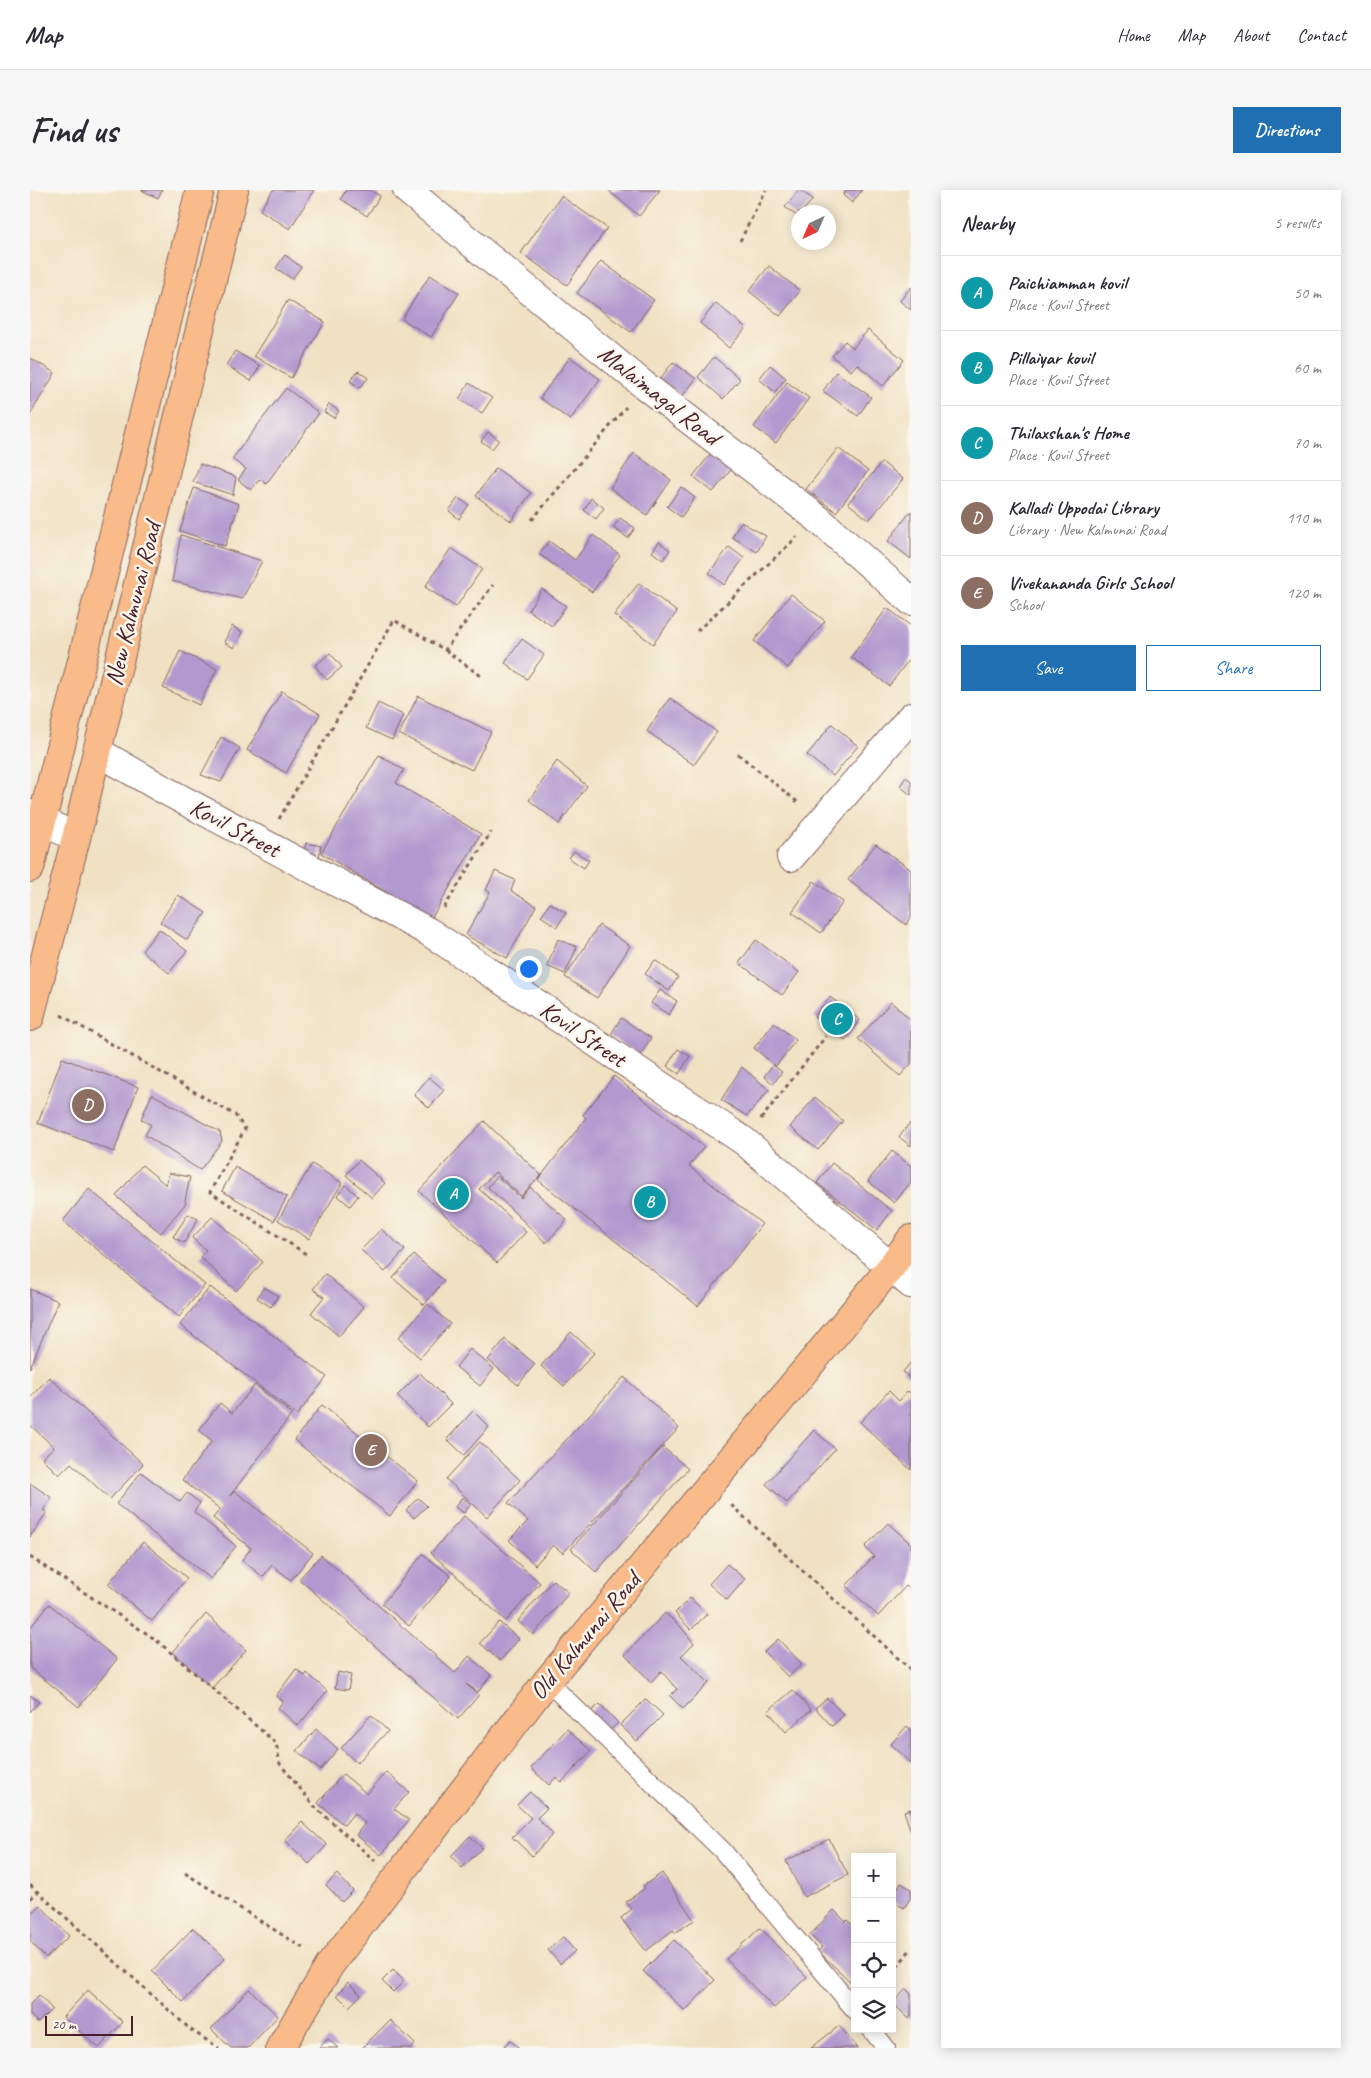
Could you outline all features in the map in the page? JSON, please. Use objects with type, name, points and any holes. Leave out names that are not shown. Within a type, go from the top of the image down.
[{"type":"main road","name":"New Kalmunai Road","points":[[30,868],[36,817],[200,190]]},
{"type":"main road","name":"New Kalmunai Road","points":[[32,1008],[76,838],[234,190]]},
{"type":"main road","name":"Old Kalmunai Road","points":[[280,2048],[330,1965],[547,1681],[710,1486],[901,1275],[911,1239]]},
{"type":"street","name":"Malaimagal Road","points":[[407,190],[644,385],[817,518],[911,601]]},
{"type":"street","points":[[791,857],[911,717]]},
{"type":"street","name":"Kovil Street","points":[[97,751],[159,787],[429,932],[744,1142],[901,1275]]},
{"type":"street","points":[[36,817],[76,838]]},
{"type":"lane","points":[[547,1681],[722,1850],[851,2005]]},
{"type":"lane","points":[[874,2033],[886,2048]]},
{"type":"path","points":[[740,241],[766,190]]},
{"type":"path","points":[[532,520],[644,385]]},
{"type":"path","points":[[697,631],[817,518]]},
{"type":"path","points":[[445,650],[493,585]]},
{"type":"path","points":[[265,843],[394,620],[445,650],[484,678]]},
{"type":"path","points":[[738,754],[822,822]]},
{"type":"path","points":[[429,932],[491,832]]},
{"type":"path","points":[[32,1008],[235,1116],[245,1129],[210,1192],[306,1254]]},
{"type":"path","points":[[744,1142],[826,1036]]},
{"type":"path","points":[[710,1486],[911,1670]]},
{"type":"path","points":[[30,1557],[156,1639],[276,1743],[280,1764],[316,1808],[395,1878]]},
{"type":"path","points":[[185,1873],[330,1965]]},
{"type":"path","points":[[30,1885],[191,2030],[219,2048]]},
{"type":"path","points":[[30,1899],[37,1891]]},
{"type":"path","points":[[896,1968],[911,1949]]},
{"type":"building","points":[[141,190],[162,190],[158,198]]},
{"type":"building","points":[[273,190],[314,190],[290,229],[260,210]]},
{"type":"building","points":[[346,190],[370,190],[380,196],[367,216],[341,199]]},
{"type":"building","points":[[608,190],[660,190],[639,216]]},
{"type":"building","points":[[799,190],[813,199],[808,205],[791,205],[791,212],[785,207]]},
{"type":"building","points":[[847,190],[862,190],[852,203],[843,195]]},
{"type":"building","points":[[561,196],[607,228],[567,285],[521,253]]},
{"type":"building","points":[[285,255],[301,267],[292,279],[276,268]]},
{"type":"building","points":[[601,261],[654,300],[631,332],[577,293]]},
{"type":"building","points":[[769,266],[800,291],[780,316],[749,291]]},
{"type":"building","points":[[430,275],[459,293],[431,337],[402,319]]},
{"type":"building","points":[[911,287],[911,310],[900,301]]},
{"type":"building","points":[[288,300],[325,322],[291,378],[254,356]]},
{"type":"building","points":[[716,303],[746,328],[729,348],[700,323]]},
{"type":"building","points":[[868,330],[904,360],[883,386],[857,364],[851,371],[832,356],[845,341],[853,348]]},
{"type":"building","points":[[235,351],[260,366],[251,381],[226,365]]},
{"type":"building","points":[[570,357],[600,379],[570,420],[540,398]]},
{"type":"building","points":[[714,357],[740,379],[723,399],[698,377]]},
{"type":"building","points":[[30,358],[55,373],[30,415]]},
{"type":"building","points":[[673,362],[696,379],[682,396],[660,379]]},
{"type":"building","points":[[770,365],[786,378],[775,392],[759,379]]},
{"type":"building","points":[[358,371],[368,378],[360,388],[350,381]]},
{"type":"building","points":[[836,372],[871,397],[858,416],[823,391]]},
{"type":"building","points":[[787,382],[809,398],[776,443],[754,427]]},
{"type":"building","points":[[469,383],[492,398],[482,413],[459,399]]},
{"type":"building","points":[[286,388],[319,413],[266,484],[260,479],[251,490],[238,480],[246,469],[232,459]]},
{"type":"building","points":[[329,404],[339,411],[334,418],[324,412]]},
{"type":"building","points":[[488,432],[499,440],[492,449],[481,441]]},
{"type":"building","points":[[717,446],[737,462],[713,492],[693,476]]},
{"type":"building","points":[[838,448],[868,471],[836,512],[806,489]]},
{"type":"building","points":[[634,453],[671,480],[647,515],[610,488]]},
{"type":"building","points":[[882,462],[903,479],[869,520],[848,503]]},
{"type":"building","points":[[200,464],[236,477],[233,495],[193,482]]},
{"type":"building","points":[[496,468],[531,493],[511,521],[476,496]]},
{"type":"building","points":[[681,487],[695,498],[681,517],[667,507]]},
{"type":"building","points":[[194,488],[239,504],[225,546],[180,531]]},
{"type":"building","points":[[458,498],[469,505],[459,519],[449,511]]},
{"type":"building","points":[[591,498],[604,508],[596,519],[584,510]]},
{"type":"building","points":[[911,511],[911,559],[888,541]]},
{"type":"building","points":[[620,518],[635,528],[628,538],[613,528]]},
{"type":"building","points":[[741,522],[766,536],[757,552],[732,537]]},
{"type":"building","points":[[181,535],[262,561],[242,599],[172,581]]},
{"type":"building","points":[[593,535],[620,555],[592,592],[539,554],[549,541],[575,560]]},
{"type":"building","points":[[659,542],[670,550],[663,560],[652,552]]},
{"type":"building","points":[[729,547],[744,558],[724,585],[709,573]]},
{"type":"building","points":[[451,548],[482,569],[456,607],[425,587]]},
{"type":"building","points":[[639,583],[677,612],[653,644],[614,615]]},
{"type":"building","points":[[542,589],[566,606],[552,626],[528,610]]},
{"type":"building","points":[[791,594],[825,621],[788,668],[754,641]]},
{"type":"building","points":[[887,608],[911,626],[911,657],[889,686],[851,657]]},
{"type":"building","points":[[232,626],[242,632],[234,648],[224,642]]},
{"type":"building","points":[[522,639],[544,655],[527,679],[505,663]]},
{"type":"building","points":[[180,651],[217,669],[199,705],[163,688]]},
{"type":"building","points":[[330,653],[342,667],[327,680],[315,666]]},
{"type":"building","points":[[282,691],[320,714],[286,773],[247,750]]},
{"type":"building","points":[[418,696],[491,732],[472,770],[399,734]]},
{"type":"building","points":[[670,698],[717,732],[694,765],[647,731]]},
{"type":"building","points":[[378,703],[403,715],[392,740],[366,728]]},
{"type":"building","points":[[832,724],[858,746],[833,776],[807,755]]},
{"type":"building","points":[[221,737],[240,748],[221,782],[201,775]]},
{"type":"building","points":[[379,755],[404,770],[396,783],[481,834],[431,919],[321,853]]},
{"type":"building","points":[[557,761],[587,786],[559,824],[529,800]]},
{"type":"building","points":[[906,777],[911,781],[911,795],[900,786]]},
{"type":"building","points":[[306,843],[321,846],[318,863],[302,859]]},
{"type":"building","points":[[876,844],[911,870],[911,918],[906,925],[848,880]]},
{"type":"building","points":[[574,851],[589,860],[584,868],[569,858]]},
{"type":"building","points":[[495,871],[515,880],[511,891],[536,906],[507,958],[466,935],[490,892],[486,890]]},
{"type":"building","points":[[814,881],[843,902],[821,933],[792,912]]},
{"type":"building","points":[[178,895],[206,913],[187,940],[160,922]]},
{"type":"building","points":[[550,903],[566,913],[557,927],[541,916]]},
{"type":"building","points":[[599,925],[630,946],[597,998],[565,977]]},
{"type":"building","points":[[159,929],[187,951],[169,973],[142,951]]},
{"type":"building","points":[[558,939],[577,947],[565,974],[547,966]]},
{"type":"building","points":[[756,940],[799,972],[782,995],[739,963]]},
{"type":"building","points":[[655,960],[678,977],[669,991],[645,974]]},
{"type":"building","points":[[660,990],[677,1001],[669,1015],[651,1003]]},
{"type":"building","points":[[830,997],[860,1020],[845,1040],[814,1017]]},
{"type":"building","points":[[891,1002],[911,1020],[911,1064],[900,1076],[858,1039]]},
{"type":"building","points":[[621,1018],[651,1038],[640,1055],[610,1036]]},
{"type":"building","points":[[774,1023],[796,1040],[776,1066],[754,1048]]},
{"type":"building","points":[[678,1049],[690,1056],[679,1074],[667,1066]]},
{"type":"building","points":[[62,1058],[138,1087],[114,1152],[38,1123]]},
{"type":"building","points":[[773,1065],[782,1072],[773,1084],[764,1076]]},
{"type":"building","points":[[742,1067],[769,1090],[747,1116],[721,1100]]},
{"type":"building","points":[[614,1076],[704,1147],[689,1166],[762,1224],[698,1306],[538,1180],[586,1118],[583,1115]]},
{"type":"building","points":[[429,1077],[444,1090],[429,1108],[414,1095]]},
{"type":"building","points":[[152,1094],[220,1132],[222,1141],[200,1170],[145,1135],[151,1125],[141,1119]]},
{"type":"building","points":[[815,1097],[843,1121],[818,1150],[790,1127]]},
{"type":"building","points":[[484,1121],[541,1175],[521,1196],[495,1172],[479,1189],[526,1232],[497,1263],[419,1191]]},
{"type":"building","points":[[911,1122],[911,1146],[899,1137]]},
{"type":"building","points":[[892,1151],[911,1166],[911,1182],[894,1203],[868,1181]]},
{"type":"building","points":[[359,1160],[385,1183],[372,1198],[346,1175]]},
{"type":"building","points":[[832,1163],[892,1211],[877,1230],[817,1183]]},
{"type":"building","points":[[312,1164],[342,1183],[309,1239],[278,1220]]},
{"type":"building","points":[[142,1165],[166,1185],[169,1173],[190,1177],[186,1203],[161,1233],[116,1196]]},
{"type":"building","points":[[235,1167],[287,1197],[274,1221],[222,1191]]},
{"type":"building","points":[[497,1176],[521,1198],[530,1187],[567,1220],[546,1243],[488,1187]]},
{"type":"building","points":[[346,1185],[358,1196],[350,1206],[337,1195]]},
{"type":"building","points":[[89,1189],[205,1285],[179,1317],[63,1221]]},
{"type":"building","points":[[188,1214],[198,1219],[184,1243],[173,1237]]},
{"type":"building","points":[[212,1217],[263,1262],[236,1291],[200,1257],[206,1250],[192,1238]]},
{"type":"building","points":[[381,1229],[405,1250],[385,1272],[361,1250]]},
{"type":"building","points":[[414,1255],[444,1281],[424,1305],[393,1278]]},
{"type":"building","points":[[325,1274],[364,1307],[339,1336],[311,1313],[324,1297],[313,1289]]},
{"type":"building","points":[[210,1287],[327,1377],[297,1415],[180,1325]]},
{"type":"building","points":[[264,1287],[278,1296],[271,1307],[257,1298]]},
{"type":"building","points":[[30,1289],[58,1301],[30,1368]]},
{"type":"building","points":[[428,1304],[450,1324],[420,1358],[398,1338]]},
{"type":"building","points":[[571,1332],[594,1353],[564,1386],[541,1366]]},
{"type":"building","points":[[505,1339],[535,1364],[518,1385],[488,1360]]},
{"type":"building","points":[[470,1349],[494,1369],[480,1386],[456,1367]]},
{"type":"building","points":[[911,1362],[911,1379],[903,1372]]},
{"type":"building","points":[[420,1373],[451,1404],[428,1427],[397,1396]]},
{"type":"building","points":[[49,1377],[143,1464],[110,1499],[71,1463],[59,1475],[42,1458],[54,1447],[30,1425],[30,1398]]},
{"type":"building","points":[[624,1377],[679,1428],[563,1553],[553,1545],[535,1565],[509,1540],[528,1521],[508,1503]]},
{"type":"building","points":[[255,1385],[292,1414],[229,1497],[235,1491],[313,1553],[291,1580],[272,1565],[263,1577],[242,1560],[251,1548],[213,1518],[220,1509],[182,1480],[212,1441],[199,1430],[220,1403],[232,1413]]},
{"type":"building","points":[[889,1391],[899,1401],[908,1391],[911,1394],[911,1470],[860,1422]]},
{"type":"building","points":[[322,1405],[418,1481],[390,1516],[294,1440]]},
{"type":"building","points":[[473,1411],[489,1427],[464,1455],[447,1439]]},
{"type":"building","points":[[814,1430],[835,1449],[787,1503],[766,1484]]},
{"type":"building","points":[[480,1442],[520,1480],[487,1517],[446,1479]]},
{"type":"building","points":[[663,1447],[688,1469],[596,1572],[571,1549]]},
{"type":"building","points":[[141,1472],[180,1502],[187,1493],[200,1503],[194,1512],[236,1546],[211,1579],[116,1504]]},
{"type":"building","points":[[30,1483],[52,1498],[43,1510],[47,1512],[30,1537]]},
{"type":"building","points":[[462,1497],[471,1504],[464,1513],[455,1507]]},
{"type":"building","points":[[418,1498],[427,1506],[414,1518],[406,1510]]},
{"type":"building","points":[[464,1516],[540,1583],[506,1621],[431,1553]]},
{"type":"building","points":[[888,1523],[911,1544],[911,1590],[906,1586],[878,1616],[846,1586],[874,1556],[865,1547]]},
{"type":"building","points":[[143,1542],[187,1578],[152,1621],[108,1584]]},
{"type":"building","points":[[423,1554],[451,1576],[409,1626],[382,1604]]},
{"type":"building","points":[[321,1555],[455,1673],[469,1656],[491,1675],[478,1692],[466,1684],[479,1695],[458,1719],[299,1579]]},
{"type":"building","points":[[727,1564],[745,1579],[727,1600],[709,1584]]},
{"type":"building","points":[[553,1580],[569,1593],[533,1635],[518,1621]]},
{"type":"building","points":[[690,1598],[707,1614],[691,1630],[675,1613]]},
{"type":"building","points":[[49,1604],[117,1659],[79,1707],[30,1668],[30,1628]]},
{"type":"building","points":[[665,1613],[680,1626],[694,1643],[681,1656],[709,1683],[683,1709],[670,1696],[677,1689],[661,1671],[651,1682],[625,1655]]},
{"type":"building","points":[[206,1614],[246,1650],[212,1688],[173,1652]]},
{"type":"building","points":[[499,1622],[519,1639],[500,1661],[480,1643]]},
{"type":"building","points":[[778,1639],[802,1664],[788,1677],[764,1652]]},
{"type":"building","points":[[296,1669],[305,1676],[307,1673],[327,1691],[298,1726],[278,1708],[283,1701],[276,1696]]},
{"type":"building","points":[[338,1672],[351,1675],[348,1690],[335,1688]]},
{"type":"building","points":[[793,1690],[811,1710],[786,1732],[768,1711]]},
{"type":"building","points":[[30,1695],[39,1702],[30,1712]]},
{"type":"building","points":[[827,1698],[844,1715],[832,1726],[815,1708]]},
{"type":"building","points":[[646,1699],[663,1715],[637,1741],[620,1725]]},
{"type":"building","points":[[600,1704],[618,1723],[608,1732],[589,1713]]},
{"type":"building","points":[[371,1715],[388,1731],[357,1763],[341,1748]]},
{"type":"building","points":[[907,1726],[911,1730],[911,1763],[891,1744]]},
{"type":"building","points":[[316,1729],[338,1749],[320,1770],[297,1751]]},
{"type":"building","points":[[567,1729],[591,1751],[562,1782],[556,1777],[549,1785],[531,1768]]},
{"type":"building","points":[[386,1772],[409,1792],[394,1809],[409,1820],[381,1855],[356,1835],[365,1823],[354,1813],[344,1825],[318,1803],[343,1774],[367,1794]]},
{"type":"building","points":[[530,1792],[547,1808],[537,1818],[553,1834],[532,1856],[512,1837],[531,1818],[517,1805]]},
{"type":"building","points":[[911,1809],[911,1832],[904,1811]]},
{"type":"building","points":[[302,1822],[327,1845],[309,1864],[285,1840]]},
{"type":"building","points":[[470,1836],[482,1848],[462,1868],[451,1856]]},
{"type":"building","points":[[829,1839],[848,1875],[804,1897],[786,1861]]},
{"type":"building","points":[[662,1873],[694,1920],[675,1933],[673,1930],[646,1951],[621,1918],[632,1909],[626,1902],[645,1888],[643,1886]]},
{"type":"building","points":[[337,1874],[353,1891],[342,1902],[326,1885]]},
{"type":"building","points":[[901,1883],[911,1889],[911,1897],[904,1908],[896,1903],[896,1890]]},
{"type":"building","points":[[40,1905],[69,1936],[46,1958],[30,1941],[30,1914]]},
{"type":"building","points":[[834,1910],[846,1922],[847,1920],[851,1924],[851,1982],[818,1951],[822,1947],[810,1935]]},
{"type":"building","points":[[193,1928],[225,1958],[183,2002],[152,1971]]},
{"type":"building","points":[[760,1928],[807,1977],[774,2008],[726,1959]]},
{"type":"building","points":[[563,1937],[575,1951],[560,1964],[548,1950]]},
{"type":"building","points":[[674,1940],[715,1980],[685,2011],[643,1971]]},
{"type":"building","points":[[393,1970],[404,1981],[393,1992],[382,1981]]},
{"type":"building","points":[[348,1982],[361,1995],[349,2007],[337,1995]]},
{"type":"building","points":[[249,1989],[278,2016],[248,2048],[231,2048],[211,2029]]},
{"type":"building","points":[[906,1989],[911,1994],[911,2016],[909,2019],[896,2006],[896,2000]]},
{"type":"building","points":[[88,1990],[123,2022],[99,2048],[63,2017]]},
{"type":"building","points":[[39,1995],[52,2009],[38,2023],[30,2015],[30,2004]]},
{"type":"building","points":[[390,2020],[415,2044],[412,2048],[362,2048]]},
{"type":"building","points":[[839,2026],[858,2048],[811,2048]]},
{"type":"building","points":[[328,2039],[338,2048],[319,2048]]},
{"type":"building","points":[[510,2040],[519,2048],[503,2048]]},
{"type":"place","name":"Thilaxshan's Home","points":[[837,1019]]},
{"type":"place","name":"Kalladi Uppodai Library","points":[[88,1105]]},
{"type":"place","name":"Paichiamman kovil","points":[[453,1194]]},
{"type":"place","name":"Pillaiyar kovil","points":[[650,1202]]},
{"type":"place","name":"Vivekananda Girls School","points":[[371,1450]]}]
